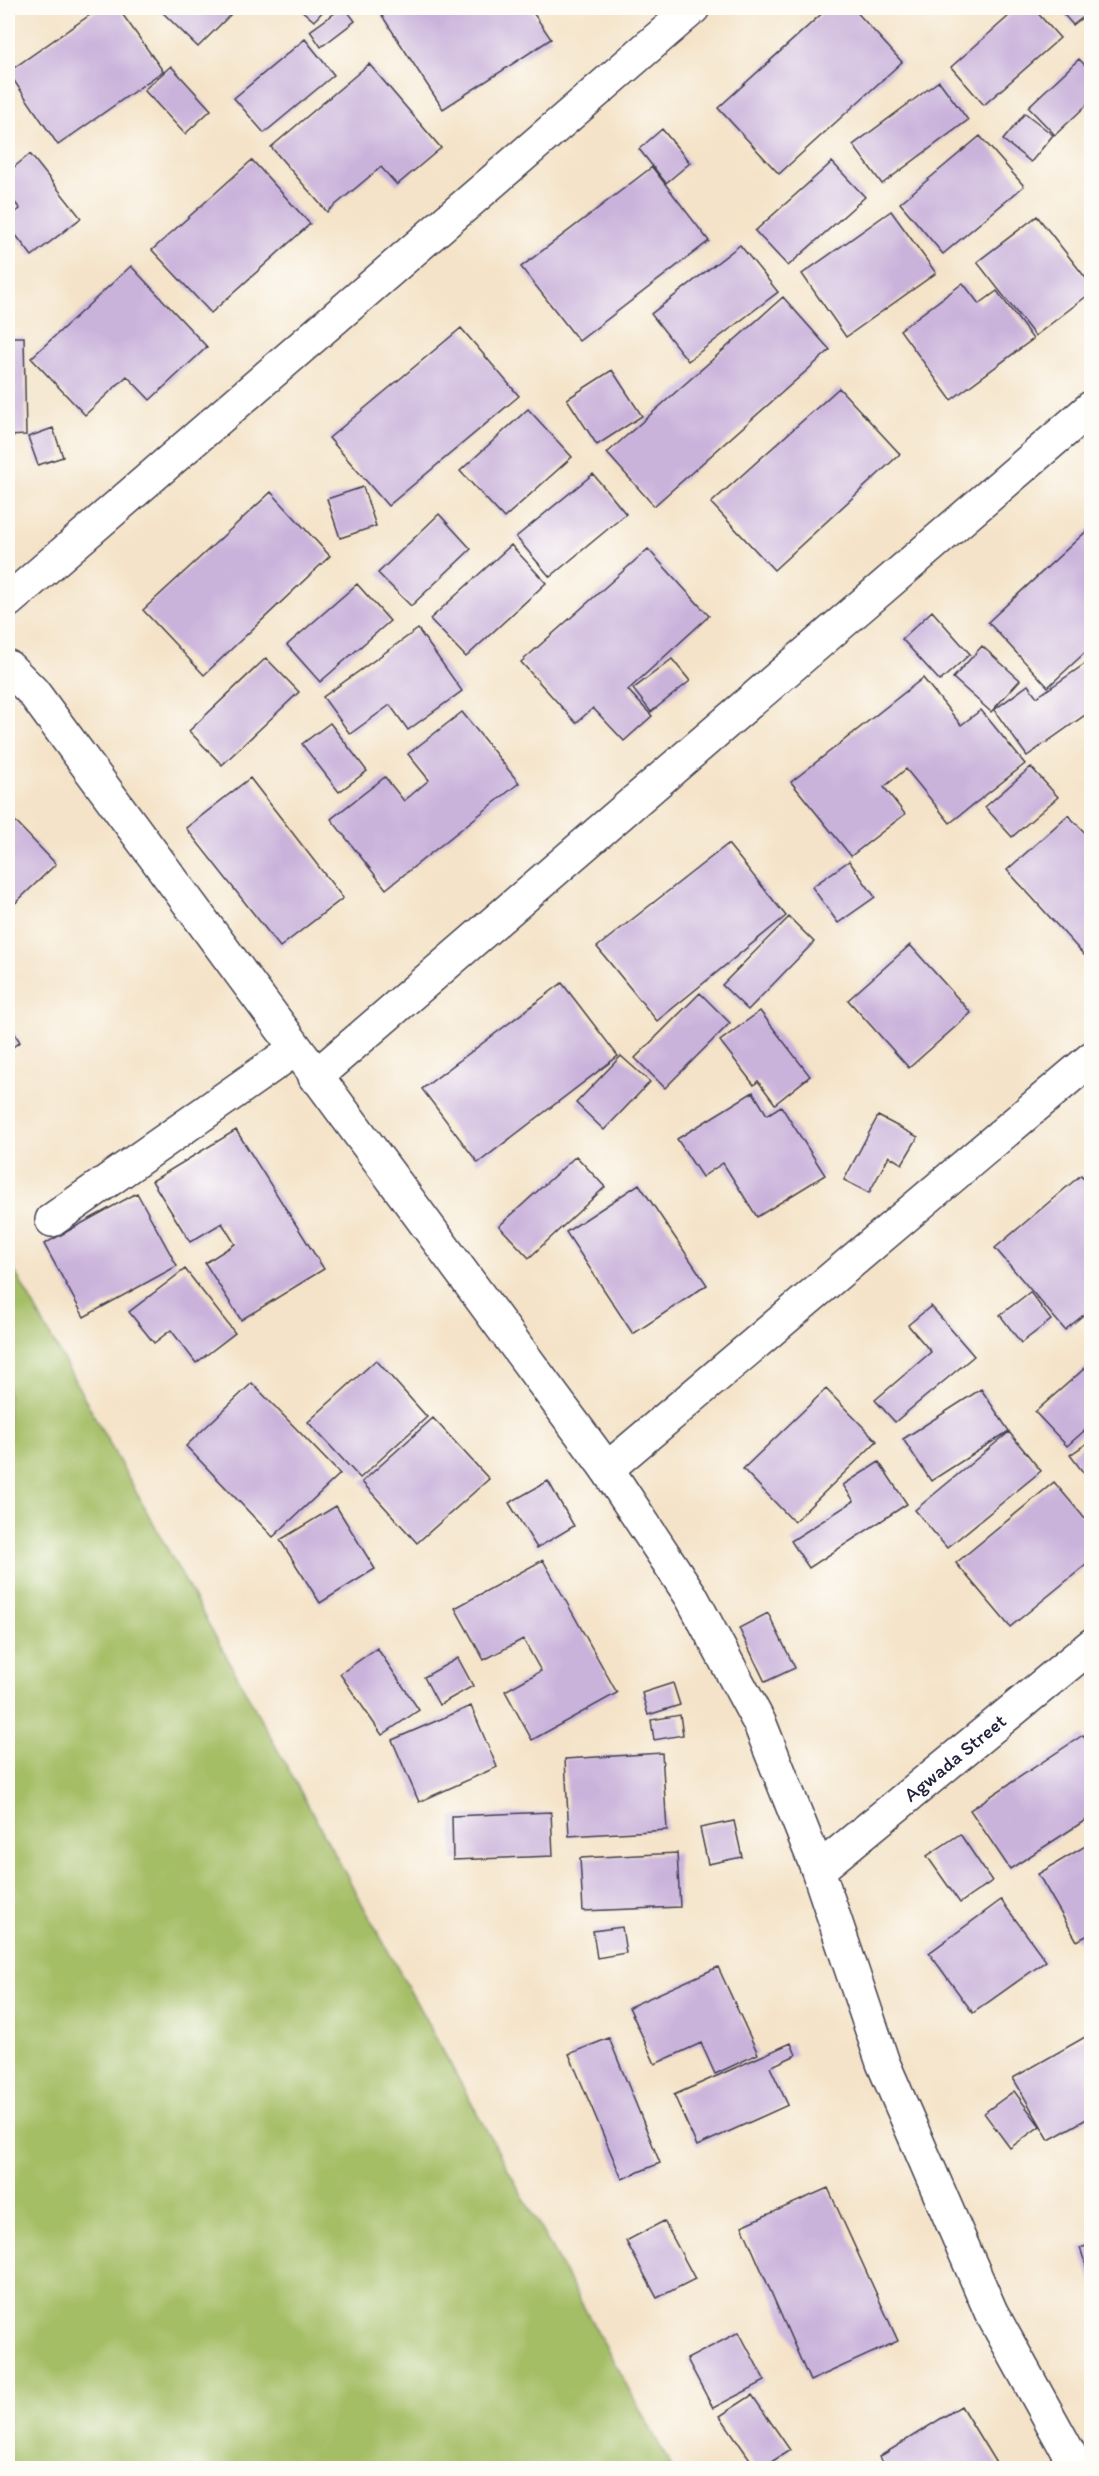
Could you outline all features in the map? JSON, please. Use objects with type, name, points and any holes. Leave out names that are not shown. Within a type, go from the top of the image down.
[{"type":"street","points":[[8,601],[693,8]]},
{"type":"street","points":[[315,1077],[1092,407]]},
{"type":"street","points":[[8,667],[33,692],[294,1050],[606,1469],[691,1596],[760,1724],[818,1870],[888,2074],[991,2312],[1077,2469]]},
{"type":"street","points":[[52,1220],[294,1050]]},
{"type":"street","points":[[606,1469],[1092,1058]]},
{"type":"street","name":"Agwada Street","points":[[818,1870],[1092,1645]]},
{"type":"green space","points":[[8,1259],[672,2468],[8,2468]]},
{"type":"building","points":[[100,8],[118,8],[163,71],[58,145],[8,72]]},
{"type":"building","points":[[158,8],[237,8],[198,47]]},
{"type":"building","points":[[299,8],[326,8],[314,21]]},
{"type":"building","points":[[345,8],[355,21],[321,47],[310,31]]},
{"type":"building","points":[[377,8],[530,8],[551,39],[443,109]]},
{"type":"building","points":[[828,8],[853,8],[902,62],[779,174],[718,108]]},
{"type":"building","points":[[1018,8],[1033,8],[1060,38],[984,105],[951,67]]},
{"type":"building","points":[[1058,8],[1092,8],[1092,10],[1073,25]]},
{"type":"building","points":[[305,39],[334,75],[264,133],[234,98]]},
{"type":"building","points":[[1079,59],[1092,72],[1092,100],[1055,135],[1028,107]]},
{"type":"building","points":[[369,64],[441,148],[397,185],[381,167],[327,212],[271,147]]},
{"type":"building","points":[[171,66],[211,110],[185,134],[144,90]]},
{"type":"building","points":[[939,81],[968,120],[882,184],[853,145]]},
{"type":"building","points":[[1025,113],[1053,135],[1031,162],[1003,140]]},
{"type":"building","points":[[662,129],[690,163],[666,183],[639,149]]},
{"type":"building","points":[[980,136],[1024,186],[943,254],[900,203]]},
{"type":"building","points":[[30,154],[81,218],[32,256],[8,225],[8,219],[20,209],[8,194],[8,172]]},
{"type":"building","points":[[252,160],[310,224],[211,313],[152,250]]},
{"type":"building","points":[[832,162],[865,197],[788,266],[755,231]]},
{"type":"building","points":[[652,167],[709,241],[579,341],[521,267]]},
{"type":"building","points":[[891,211],[936,273],[846,337],[802,274]]},
{"type":"building","points":[[1037,216],[1092,286],[1092,292],[1035,336],[977,262]]},
{"type":"building","points":[[740,245],[778,292],[688,361],[651,314]]},
{"type":"building","points":[[131,266],[207,347],[150,400],[127,376],[85,415],[31,358]]},
{"type":"building","points":[[963,283],[979,304],[997,291],[1033,339],[951,400],[900,330]]},
{"type":"building","points":[[783,297],[830,350],[654,506],[607,453]]},
{"type":"building","points":[[461,328],[519,396],[388,506],[329,438]]},
{"type":"building","points":[[8,337],[24,337],[26,435],[8,436]]},
{"type":"building","points":[[612,370],[642,416],[597,445],[567,399]]},
{"type":"building","points":[[839,388],[900,454],[774,570],[711,503]]},
{"type":"building","points":[[528,409],[572,457],[504,518],[460,471]]},
{"type":"building","points":[[53,428],[63,457],[38,465],[28,437]]},
{"type":"building","points":[[593,474],[626,514],[550,577],[516,537]]},
{"type":"building","points":[[363,487],[376,526],[340,538],[327,499]]},
{"type":"building","points":[[271,492],[330,556],[204,675],[143,610]]},
{"type":"building","points":[[439,514],[471,549],[411,606],[378,573]]},
{"type":"building","points":[[1092,526],[1092,646],[1048,687],[988,622]]},
{"type":"building","points":[[511,545],[546,583],[466,657],[430,619]]},
{"type":"building","points":[[648,549],[709,616],[628,690],[652,716],[624,741],[593,708],[576,723],[521,662]]},
{"type":"building","points":[[357,584],[390,621],[320,682],[287,645]]},
{"type":"building","points":[[932,611],[970,654],[940,681],[902,639]]},
{"type":"building","points":[[418,629],[462,691],[408,730],[390,705],[350,734],[323,697]]},
{"type":"building","points":[[982,646],[1020,680],[991,712],[953,678]]},
{"type":"building","points":[[266,658],[299,692],[222,765],[189,731]]},
{"type":"building","points":[[672,659],[690,681],[651,712],[633,689]]},
{"type":"building","points":[[1092,659],[1092,710],[1027,756],[994,710],[1028,685],[1037,697]]},
{"type":"building","points":[[923,678],[961,725],[981,710],[1025,764],[950,823],[906,769],[884,787],[905,814],[851,856],[791,782]]},
{"type":"building","points":[[462,712],[519,783],[386,889],[331,819],[385,777],[404,801],[429,780],[408,754]]},
{"type":"building","points":[[330,723],[367,771],[339,792],[302,744]]},
{"type":"building","points":[[1031,767],[1058,797],[1012,837],[985,807]]},
{"type":"building","points":[[250,778],[343,898],[280,947],[186,828]]},
{"type":"building","points":[[8,814],[56,864],[8,910]]},
{"type":"building","points":[[1068,815],[1092,840],[1092,949],[1084,955],[1007,870]]},
{"type":"building","points":[[728,844],[786,916],[657,1021],[597,947]]},
{"type":"building","points":[[849,861],[875,897],[838,923],[812,887]]},
{"type":"building","points":[[789,917],[814,942],[748,1010],[722,985]]},
{"type":"building","points":[[910,945],[971,1013],[909,1068],[848,1000]]},
{"type":"building","points":[[562,983],[618,1056],[478,1163],[422,1089]]},
{"type":"building","points":[[700,993],[730,1023],[665,1088],[635,1058]]},
{"type":"building","points":[[760,1011],[810,1076],[775,1104],[758,1081],[754,1085],[720,1041]]},
{"type":"building","points":[[8,1023],[20,1042],[8,1050]]},
{"type":"building","points":[[621,1056],[650,1082],[604,1130],[576,1103]]},
{"type":"building","points":[[753,1092],[767,1115],[781,1106],[825,1175],[757,1217],[723,1163],[702,1177],[677,1139]]},
{"type":"building","points":[[878,1116],[918,1137],[902,1164],[889,1156],[869,1193],[844,1180]]},
{"type":"building","points":[[236,1130],[324,1269],[241,1320],[205,1263],[235,1244],[222,1223],[190,1242],[152,1181]]},
{"type":"building","points":[[576,1156],[605,1187],[529,1258],[499,1226]]},
{"type":"building","points":[[1081,1175],[1092,1188],[1092,1308],[1065,1330],[995,1248]]},
{"type":"building","points":[[639,1184],[707,1285],[633,1334],[566,1232]]},
{"type":"building","points":[[137,1193],[177,1266],[84,1317],[44,1244]]},
{"type":"building","points":[[185,1269],[235,1333],[196,1363],[171,1330],[154,1343],[129,1312]]},
{"type":"building","points":[[1030,1292],[1051,1320],[1021,1343],[1000,1315]]},
{"type":"building","points":[[931,1306],[974,1356],[895,1422],[875,1400],[931,1352],[908,1325]]},
{"type":"building","points":[[376,1360],[427,1417],[360,1478],[308,1422]]},
{"type":"building","points":[[1092,1362],[1092,1424],[1067,1446],[1035,1412]]},
{"type":"building","points":[[252,1383],[340,1474],[273,1537],[186,1446]]},
{"type":"building","points":[[826,1389],[877,1441],[794,1522],[743,1469]]},
{"type":"building","points":[[981,1389],[1009,1431],[931,1481],[903,1439]]},
{"type":"building","points":[[433,1418],[489,1479],[417,1543],[362,1482]]},
{"type":"building","points":[[1009,1432],[1041,1471],[947,1548],[915,1510]]},
{"type":"building","points":[[1092,1440],[1092,1484],[1070,1455]]},
{"type":"building","points":[[879,1462],[907,1504],[809,1568],[791,1541],[854,1501],[843,1485]]},
{"type":"building","points":[[548,1481],[574,1526],[537,1548],[509,1503]]},
{"type":"building","points":[[1054,1482],[1092,1527],[1092,1560],[1010,1627],[956,1563]]},
{"type":"building","points":[[336,1506],[375,1569],[320,1603],[280,1540]]},
{"type":"building","points":[[543,1560],[617,1693],[532,1740],[505,1691],[541,1671],[523,1639],[484,1660],[455,1608]]},
{"type":"building","points":[[768,1613],[795,1668],[765,1682],[739,1628]]},
{"type":"building","points":[[377,1648],[419,1710],[382,1735],[340,1674]]},
{"type":"building","points":[[458,1658],[473,1686],[439,1705],[424,1677]]},
{"type":"building","points":[[673,1683],[680,1705],[648,1715],[642,1693]]},
{"type":"building","points":[[471,1706],[497,1767],[419,1802],[392,1740]]},
{"type":"building","points":[[680,1715],[683,1735],[654,1740],[651,1720]]},
{"type":"building","points":[[1083,1735],[1092,1748],[1092,1816],[1010,1869],[970,1810]]},
{"type":"building","points":[[662,1753],[667,1830],[569,1836],[565,1759]]},
{"type":"building","points":[[551,1812],[553,1856],[453,1860],[452,1816]]},
{"type":"building","points":[[734,1821],[742,1857],[708,1864],[700,1828]]},
{"type":"building","points":[[960,1834],[992,1881],[960,1903],[927,1856]]},
{"type":"building","points":[[1092,1842],[1092,1933],[1077,1941],[1038,1874]]},
{"type":"building","points":[[677,1853],[680,1907],[583,1911],[580,1858]]},
{"type":"building","points":[[1001,1900],[1046,1961],[973,2013],[929,1953]]},
{"type":"building","points":[[622,1927],[626,1953],[597,1958],[593,1931]]},
{"type":"building","points":[[718,1967],[758,2054],[715,2074],[701,2043],[655,2064],[629,2007]]},
{"type":"building","points":[[1092,2033],[1092,2116],[1049,2140],[1013,2078]]},
{"type":"building","points":[[609,2038],[660,2163],[622,2179],[569,2054]]},
{"type":"building","points":[[791,2043],[796,2055],[770,2067],[788,2105],[697,2146],[674,2095]]},
{"type":"building","points":[[1014,2091],[1040,2126],[1010,2148],[984,2113]]},
{"type":"building","points":[[828,2188],[898,2341],[810,2381],[742,2226]]},
{"type":"building","points":[[664,2221],[695,2279],[657,2298],[626,2241]]},
{"type":"building","points":[[1092,2244],[1092,2280],[1091,2280],[1080,2248]]},
{"type":"building","points":[[739,2332],[765,2381],[713,2408],[687,2359]]},
{"type":"building","points":[[752,2395],[790,2450],[762,2468],[756,2468],[720,2416]]},
{"type":"building","points":[[961,2406],[999,2468],[886,2468],[879,2457]]}]
